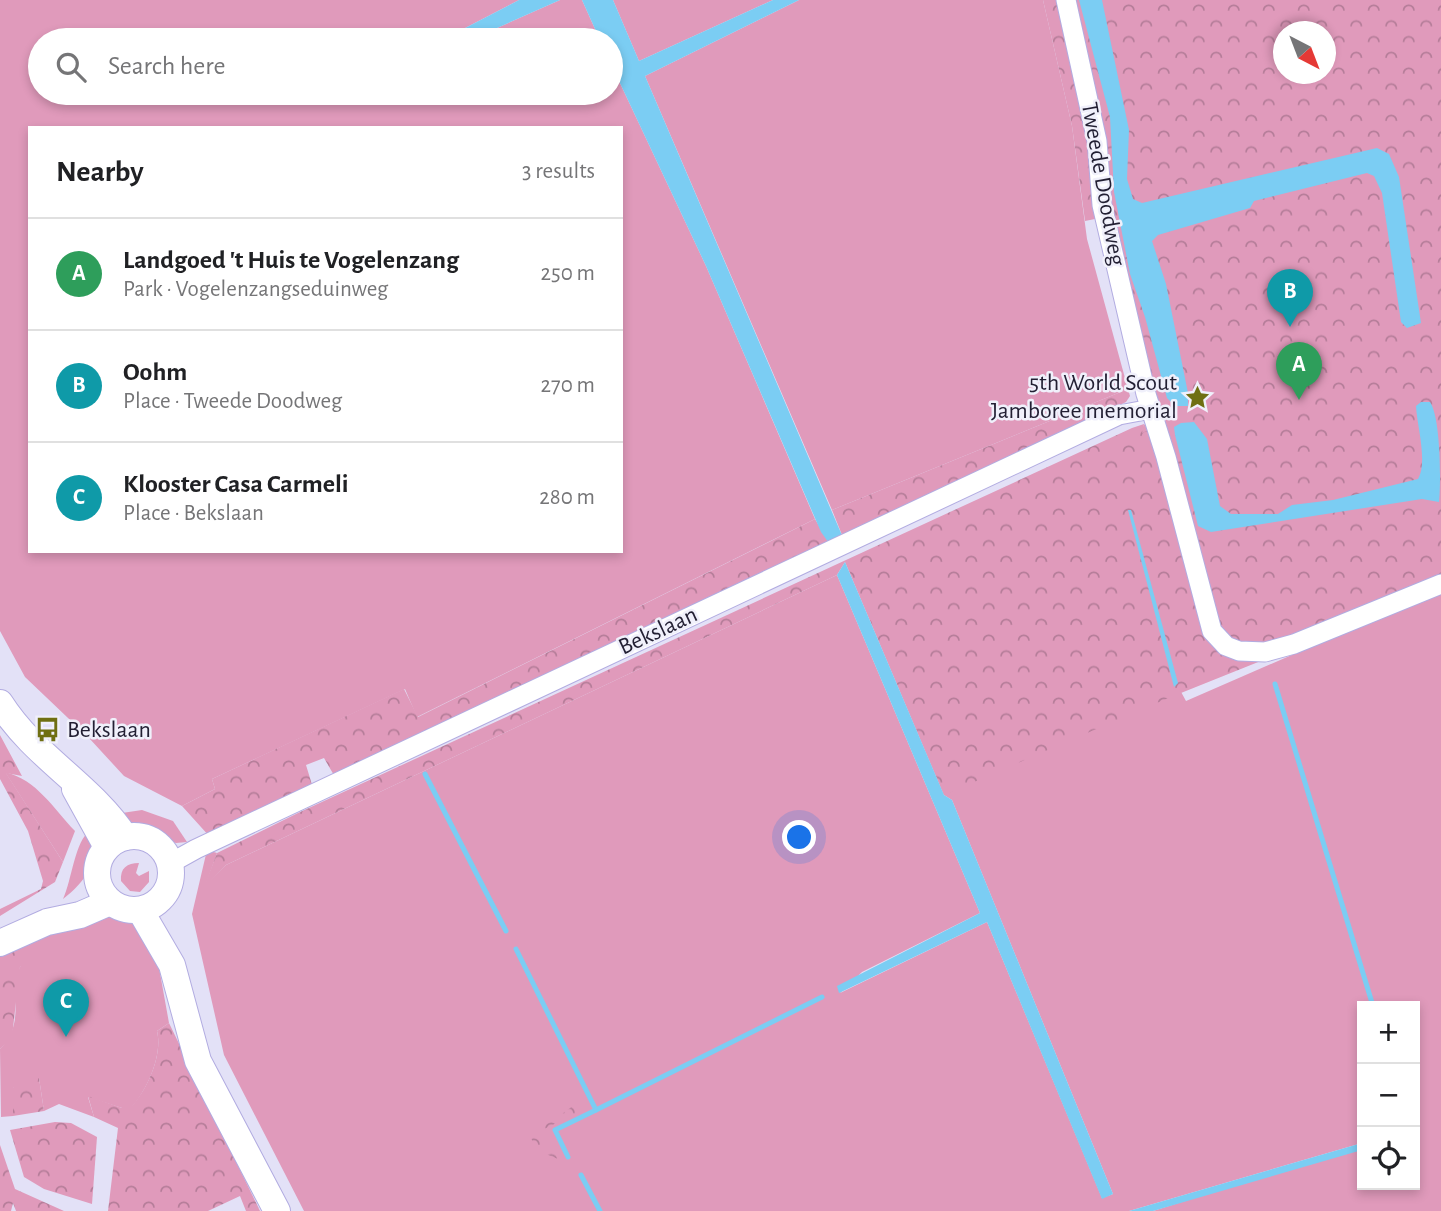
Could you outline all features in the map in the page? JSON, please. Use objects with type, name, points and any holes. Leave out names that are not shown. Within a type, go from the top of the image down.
[{"type":"main road","points":[[0,703],[13,724],[70,782],[105,807],[116,842]]},
{"type":"main road","points":[[142,837],[156,844],[169,864],[168,887],[150,905],[127,910],[104,893],[97,868],[116,842],[142,837]]},
{"type":"main road","points":[[0,943],[47,922],[69,902],[104,893]]},
{"type":"main road","points":[[150,905],[174,939],[172,965],[198,1061],[277,1211]]},
{"type":"street","name":"Tweede Doodweg","points":[[1066,0],[1097,141],[1102,205],[1151,409],[1212,631],[1226,646],[1239,651],[1265,652],[1294,644],[1441,584]]},
{"type":"street","name":"Bekslaan","points":[[169,864],[1119,415],[1151,409]]},
{"type":"green space","points":[[0,0],[519,0],[465,28],[28,28],[28,105],[623,105],[623,90],[706,266],[815,519],[417,717],[405,689],[212,779],[215,789],[182,806],[124,776],[89,738],[25,677],[0,631]]},
{"type":"green space","points":[[560,0],[582,0],[595,28],[497,28]]},
{"type":"green space","points":[[613,0],[773,0],[639,61]]},
{"type":"green space","points":[[799,0],[1043,0],[1072,126],[1087,239],[1128,389],[832,510],[645,76]]},
{"type":"green space","points":[[1043,0],[1059,0],[1090,143],[1100,218],[1085,221],[1072,126]]},
{"type":"green space","points":[[1074,0],[1441,0],[1441,589],[1166,699],[944,795],[849,570],[854,566],[845,562],[837,575],[226,865],[204,887],[217,853],[298,813],[1132,428],[1144,424],[1142,433],[1164,423],[1134,319]]},
{"type":"green space","points":[[1128,389],[1130,396],[1126,402],[844,540],[832,510]]},
{"type":"green space","points":[[1144,424],[1156,440],[1180,690],[1186,701],[1441,590],[1441,1211],[1153,1211],[1357,1147],[1357,1190],[1420,1190],[1420,1001],[1357,1001],[1357,1144],[1129,1211],[304,1211],[224,1055],[192,914],[207,850],[217,853],[206,884],[226,865],[837,575],[980,913],[862,972],[840,993],[987,922],[1102,1198],[1113,1194],[952,800],[944,795],[845,562],[1139,438]]},
{"type":"green space","points":[[815,519],[831,546],[335,777],[324,758],[306,765],[313,788],[210,837],[182,806],[215,789],[212,779],[404,689],[418,717]]},
{"type":"green space","points":[[0,735],[22,776],[6,773],[63,862],[55,882],[0,916],[0,909],[41,889],[43,881],[28,831],[0,779]]},
{"type":"green space","points":[[5,772],[35,788],[75,831],[63,862]]},
{"type":"green space","points":[[142,810],[173,821],[187,842],[176,843],[130,827],[122,813]]},
{"type":"green space","points":[[90,831],[93,861],[84,878],[63,899],[77,851]]},
{"type":"green space","points":[[139,863],[136,873],[139,876],[149,871],[149,882],[140,892],[130,891],[121,881],[122,873],[128,865]]},
{"type":"green space","points":[[108,916],[136,925],[156,951],[169,1023],[157,1031],[156,1061],[143,1092],[131,1108],[122,1108],[88,1097],[94,1117],[59,1104],[44,1111],[39,1078],[13,1088],[13,1116],[1,1117],[0,1049],[13,1028],[20,967],[37,946],[39,936]]},
{"type":"green space","points":[[39,936],[39,947],[20,967],[12,1037],[0,1049],[0,954]]},
{"type":"green space","points":[[169,1023],[260,1211],[246,1211],[240,1196],[208,1211],[108,1211],[118,1128],[94,1117],[88,1096],[122,1108],[131,1107],[143,1091],[156,1061],[157,1031]]},
{"type":"green space","points":[[25,1071],[39,1078],[44,1111],[13,1116],[13,1088]]},
{"type":"green space","points":[[578,1102],[581,1111],[544,1129],[558,1159],[534,1149],[528,1123],[558,1117]]},
{"type":"green space","points":[[55,1122],[71,1123],[97,1137],[92,1204],[44,1189],[24,1177],[10,1130]]},
{"type":"green space","points":[[0,1145],[15,1189],[64,1211],[16,1211],[13,1203],[11,1211],[0,1211]]},
{"type":"water","points":[[519,0],[560,0],[497,28],[465,28]]},
{"type":"water","points":[[582,0],[613,0],[639,61],[773,0],[799,0],[645,76],[844,540],[831,546],[821,532],[706,266],[623,90],[623,28],[595,28]]},
{"type":"water","points":[[1079,0],[1102,0],[1129,130],[1127,179],[1133,199],[1142,203],[1377,148],[1389,154],[1399,177],[1421,323],[1407,328],[1401,322],[1382,193],[1374,176],[1367,173],[1254,201],[1250,208],[1158,235],[1152,241],[1166,284],[1188,393],[1188,406],[1175,406],[1167,398],[1130,274],[1114,192],[1110,117]]},
{"type":"water","points":[[1421,402],[1430,402],[1434,410],[1440,467],[1439,502],[1422,499],[1211,532],[1198,526],[1175,435],[1174,427],[1181,423],[1194,422],[1207,439],[1220,506],[1231,514],[1278,514],[1292,505],[1333,500],[1418,479],[1422,454],[1416,406]]},
{"type":"water","points":[[1128,510],[1131,510],[1178,683],[1174,687]]},
{"type":"water","points":[[845,562],[944,795],[952,800],[1113,1194],[1102,1199],[987,922],[839,993],[837,986],[980,913],[837,575]]},
{"type":"water","points":[[1357,1144],[1357,1151],[1153,1211],[1129,1211]]},
{"type":"waterway","points":[[1275,684],[1371,1001]]},
{"type":"waterway","points":[[425,774],[506,931]]},
{"type":"waterway","points":[[516,949],[596,1110],[555,1130],[568,1157]]},
{"type":"waterway","points":[[596,1110],[822,997]]},
{"type":"waterway","points":[[581,1175],[600,1211]]},
{"type":"place","name":"Oohm","points":[[1290,327]]},
{"type":"place","name":"5th World Scout Jamboree memorial","points":[[1197,397]]},
{"type":"place","name":"Landgoed 't Huis te Vogelenzang","points":[[1299,400]]},
{"type":"place","name":"Bekslaan","points":[[47,730]]},
{"type":"place","name":"Klooster Casa Carmeli","points":[[66,1037]]}]
